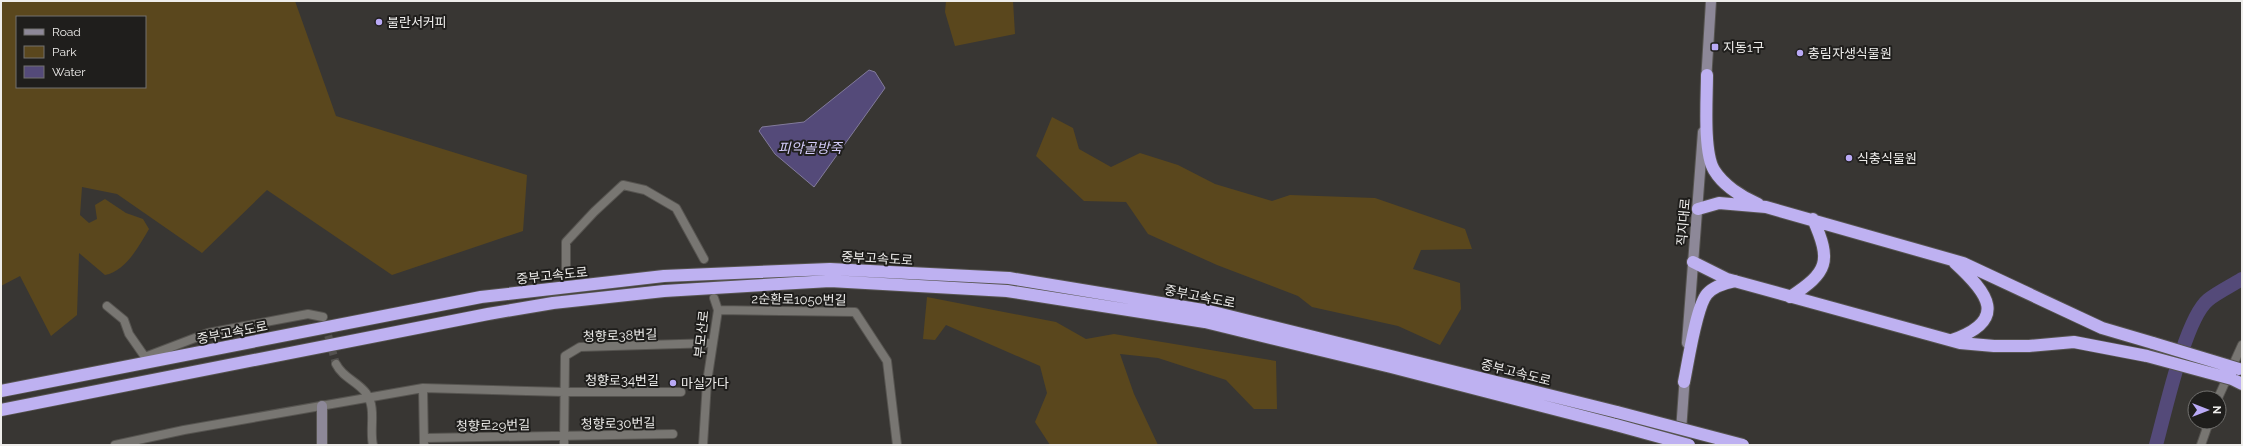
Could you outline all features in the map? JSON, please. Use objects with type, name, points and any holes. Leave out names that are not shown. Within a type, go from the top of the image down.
[{"type":"highway","points":[[1706,75],[1708,151],[1714,170],[1730,187],[1750,200],[1766,207],[1813,219],[1963,263],[2102,328],[2153,343],[2239,377]]},
{"type":"highway","points":[[1698,209],[1719,203],[1766,207]]},
{"type":"highway","points":[[1790,297],[1810,283],[1823,266],[1823,244],[1813,219]]},
{"type":"highway","points":[[1951,259],[1982,290],[1986,297],[1988,306],[1987,314],[1979,326],[1972,332],[1952,340]]},
{"type":"highway","points":[[1693,262],[1735,281],[1952,340],[1994,346],[2029,346],[2074,342],[2147,356],[2239,377]]},
{"type":"highway","name":"중부고속도로","points":[[1,391],[481,297],[664,276],[830,269],[1009,278],[1209,311],[1617,412],[1743,445]]},
{"type":"highway","name":"중부고속도로","points":[[1,410],[488,314],[553,304],[664,291],[830,281],[1008,291],[1205,322],[1391,367],[1689,445]]},
{"type":"highway","points":[[1684,382],[1699,314],[1706,295],[1714,288],[1735,281]]},
{"type":"main road","name":"직지대로","points":[[1680,445],[1698,209],[1711,1]]},
{"type":"main road","points":[[322,406],[322,445]]},
{"type":"street","points":[[566,268],[566,242],[623,185],[645,190],[676,208],[704,259]]},
{"type":"street","name":"부모산로","points":[[703,445],[707,382],[718,310],[714,298]]},
{"type":"street","points":[[107,306],[124,320],[129,334],[145,357],[208,333],[308,314],[323,317]]},
{"type":"street","name":"2순환로1050번길","points":[[718,310],[855,312],[887,361],[897,445]]},
{"type":"street","name":"청향로38번길","points":[[564,392],[565,356],[580,347],[713,343]]},
{"type":"street","points":[[2222,390],[2242,345]]},
{"type":"street","points":[[336,364],[340,372],[355,382],[368,398],[373,418],[371,438],[373,445]]},
{"type":"street","points":[[424,388],[424,442]]},
{"type":"street","name":"청향로34번길","points":[[115,445],[184,430],[424,388],[564,392],[681,392]]},
{"type":"street","points":[[564,392],[564,445]]},
{"type":"street","points":[[2202,445],[2207,430]]},
{"type":"street","name":"청향로30번길","points":[[564,436],[673,434]]},
{"type":"street","name":"청향로29번길","points":[[424,442],[564,436]]},
{"type":"green space","points":[[1,1],[295,1],[336,116],[527,175],[523,231],[392,275],[267,190],[202,253],[117,194],[82,187],[80,215],[89,223],[97,219],[95,205],[105,199],[126,213],[143,219],[149,229],[141,243],[126,263],[113,273],[105,275],[79,253],[77,315],[51,336],[20,276],[1,286]]},
{"type":"green space","points":[[946,1],[1013,1],[1015,34],[955,46],[945,12]]},
{"type":"green space","points":[[1052,117],[1073,128],[1079,149],[1111,167],[1140,153],[1178,165],[1215,184],[1272,201],[1290,195],[1375,198],[1465,229],[1472,249],[1421,250],[1413,269],[1460,283],[1461,309],[1440,345],[1398,326],[1312,307],[1298,296],[1217,265],[1148,234],[1126,202],[1084,201],[1036,156]]},
{"type":"green space","points":[[927,297],[1056,322],[1086,339],[1114,334],[1276,361],[1277,409],[1254,409],[1226,380],[1158,358],[1120,354],[1134,394],[1158,445],[1050,445],[1035,422],[1047,393],[1040,366],[946,325],[935,340],[923,339]]},
{"type":"water","name":"피악골방죽","points":[[869,70],[875,72],[885,88],[814,187],[775,154],[759,131],[762,127],[804,122]]},
{"type":"waterway","points":[[2156,445],[2170,390],[2191,326],[2200,310],[2208,300],[2242,279]]},
{"type":"tunnel","points":[[325,324],[336,364]]},
{"type":"place","name":"불란서커피","points":[[379,22]]},
{"type":"place","name":"지동1구","points":[[1715,47]]},
{"type":"place","name":"충림자생식물원","points":[[1800,53]]},
{"type":"place","name":"식충식물원","points":[[1849,158]]},
{"type":"place","name":"마실가다","points":[[673,383]]}]
